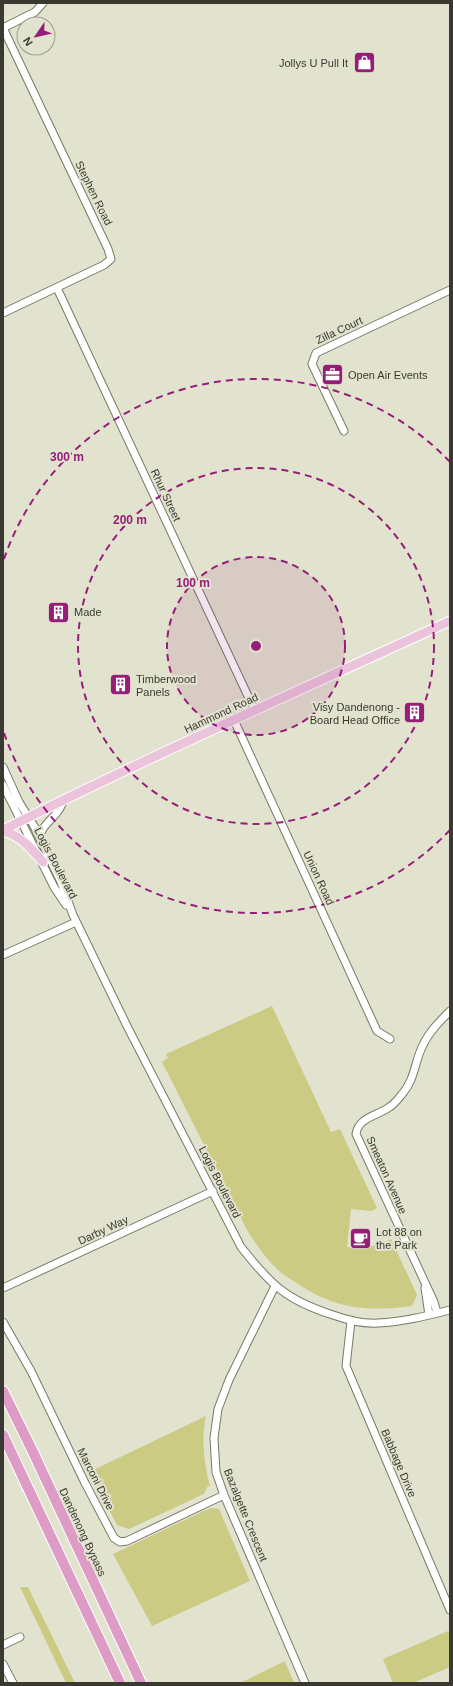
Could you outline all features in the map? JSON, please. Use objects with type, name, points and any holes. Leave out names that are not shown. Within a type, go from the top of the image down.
[{"type":"highway","name":"Dandenong Bypass","points":[[3,1391],[141,1683]]},
{"type":"highway","points":[[3,1435],[120,1683]]},
{"type":"main road","name":"Hammond Road","points":[[3,831],[25,818],[450,621]]},
{"type":"main road","points":[[3,831],[17,836],[31,848],[43,862]]},
{"type":"street","points":[[3,28],[34,12],[43,3]]},
{"type":"street","name":"Stephen Road","points":[[3,28],[108,249],[111,259],[104,265],[3,313]]},
{"type":"street","name":"Rhur Street","points":[[56,288],[255,711]]},
{"type":"street","name":"Zilla Court","points":[[344,431],[312,364],[316,353],[450,290]]},
{"type":"street","name":"Union Road","points":[[234,720],[377,1031],[390,1040]]},
{"type":"street","points":[[3,767],[25,818]]},
{"type":"street","points":[[3,785],[25,818]]},
{"type":"street","name":"Logis Boulevard","points":[[40,838],[43,829],[58,811],[64,800]]},
{"type":"street","name":"Logis Boulevard","points":[[25,818],[40,838],[61,882],[74,918]]},
{"type":"street","name":"Logis Boulevard","points":[[25,818],[54,887],[74,918],[241,1247],[257,1267],[275,1286],[291,1298],[309,1308],[351,1321],[377,1323],[408,1320],[450,1310]]},
{"type":"street","points":[[3,955],[74,918]]},
{"type":"street","name":"Smeaton Avenue","points":[[437,1313],[434,1302],[424,1284],[364,1151],[357,1132],[358,1126],[362,1122],[389,1108],[405,1092],[414,1073],[417,1059],[430,1032],[450,1011]]},
{"type":"street","name":"Darby Way","points":[[3,1288],[213,1191]]},
{"type":"street","name":"Smeaton Avenue","points":[[424,1284],[429,1315]]},
{"type":"street","name":"Bazalgette Crescent","points":[[275,1286],[230,1380],[218,1409],[214,1438],[216,1472],[224,1495],[305,1683]]},
{"type":"street","name":"Babbage Drive","points":[[351,1321],[346,1366],[450,1610]]},
{"type":"street","name":"Marconi Drive","points":[[3,1322],[31,1370],[85,1483],[114,1538],[120,1542],[127,1541],[224,1495]]},
{"type":"street","points":[[3,1645],[20,1637]]},
{"type":"street","points":[[3,1664],[13,1683]]},
{"type":"shaded area","points":[[272,1006],[331,1132],[340,1129],[377,1208],[372,1211],[351,1209],[347,1247],[369,1247],[391,1239],[417,1295],[412,1306],[380,1309],[337,1303],[309,1291],[280,1272],[262,1252],[248,1232],[162,1062],[168,1058],[166,1054]]},
{"type":"shaded area","points":[[206,1416],[204,1425],[204,1451],[210,1486],[207,1487],[204,1494],[129,1529],[117,1525],[89,1472]]},
{"type":"shaded area","points":[[212,1508],[219,1509],[250,1581],[152,1626],[113,1554]]},
{"type":"shaded area","points":[[20,1587],[28,1587],[75,1683],[66,1683]]},
{"type":"shaded area","points":[[448,1631],[450,1636],[450,1667],[413,1683],[393,1683],[383,1659]]},
{"type":"shaded area","points":[[285,1661],[294,1683],[240,1683]]},
{"type":"place","name":"Jollys U Pull It","points":[[364,63]]},
{"type":"place","name":"Open Air Events","points":[[333,375]]},
{"type":"place","name":"Made","points":[[59,612]]},
{"type":"place","name":"Timberwood Panels","points":[[121,685]]},
{"type":"place","name":"Visy Dandenong - Board Head Office","points":[[415,713]]},
{"type":"place","name":"Lot 88 on the Park","points":[[360,1238]]}]
